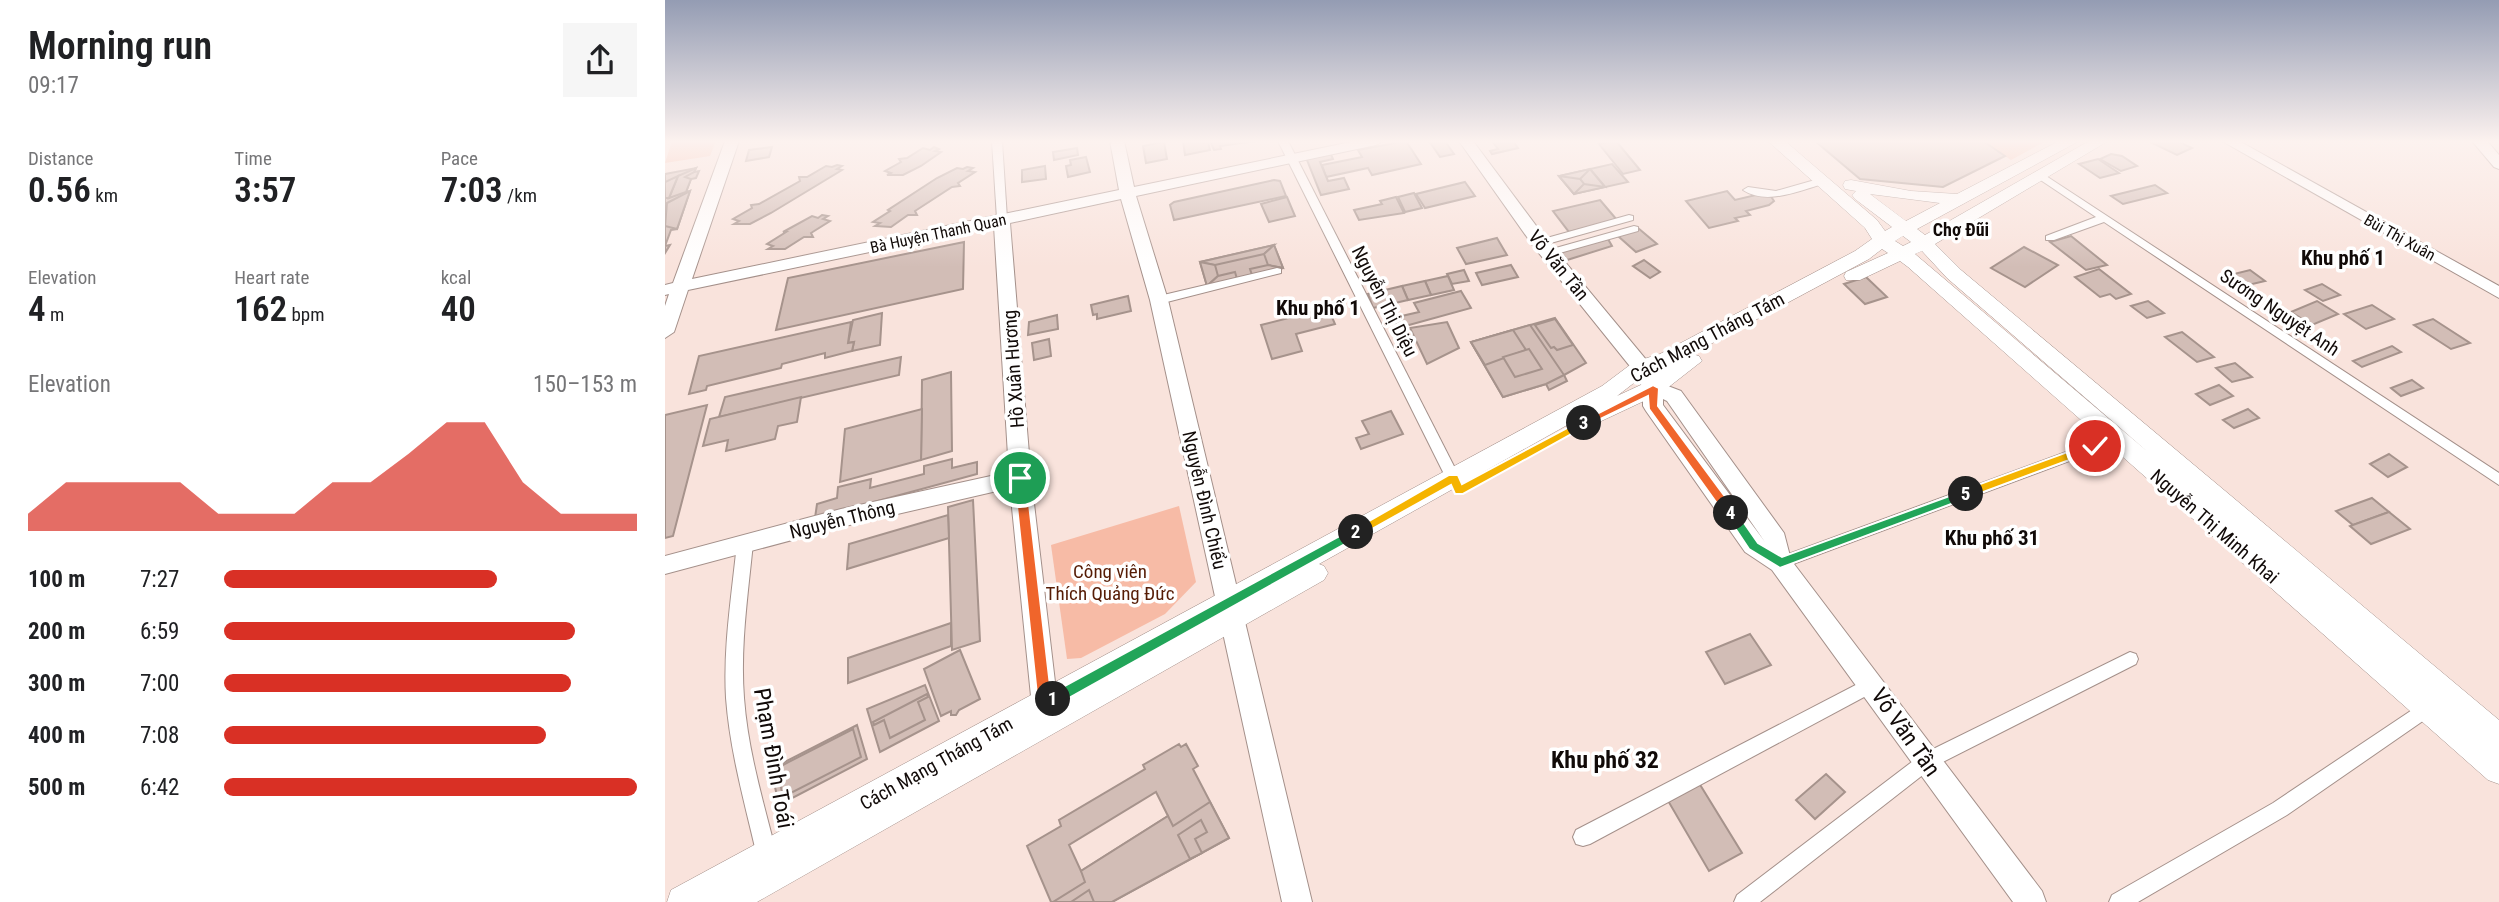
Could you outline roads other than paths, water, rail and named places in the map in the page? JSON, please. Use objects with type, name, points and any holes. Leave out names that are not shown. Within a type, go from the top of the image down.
[{"type":"main road","name":"Nguyễn Thị Minh Khai","points":[[1824,183],[1871,224],[1891,247],[1915,263],[2499,738]]},
{"type":"main road","name":"Cách Mạng Tháng Tám","points":[[1456,485],[1653,388],[1677,368],[1875,263],[1907,228],[1993,183]]},
{"type":"main road","name":"Cách Mạng Tháng Tám","points":[[725,902],[1046,713],[1456,485],[1610,391],[1641,367],[1667,359],[1862,255],[1891,247],[1924,243],[2026,183]]},
{"type":"main road","name":"Nguyễn Thị Minh Khai","points":[[1848,184],[1924,243],[2126,435],[2499,771]]},
{"type":"main road","points":[[1848,184],[1911,196],[1963,199]]},
{"type":"main road","points":[[1945,230],[1954,274]]},
{"type":"main road","name":"Cách Mạng Tháng Tám","points":[[683,902],[1046,713]]},
{"type":"street","points":[[665,332],[673,289],[715,183]]},
{"type":"street","name":"Hồ Xuân Hương","points":[[1000,183],[1020,478],[1046,713]]},
{"type":"street","name":"Nguyễn Đình Chiểu","points":[[1125,183],[1159,300],[1297,902]]},
{"type":"street","name":"Bà Huyện Thanh Quan","points":[[673,289],[1175,183]]},
{"type":"street","name":"Nguyễn Thị Diệu","points":[[1304,183],[1456,485]]},
{"type":"street","name":"Võ Văn Tần","points":[[1497,183],[1544,248],[1641,367],[1653,388],[1653,406],[1753,546],[1780,563],[1873,684],[2031,902]]},
{"type":"street","points":[[1748,190],[1776,194],[1815,183]]},
{"type":"street","name":"Sương Nguyệt Anh","points":[[2052,183],[2499,480]]},
{"type":"street","name":"Bùi Thị Xuân","points":[[2304,183],[2499,293]]},
{"type":"street","points":[[2050,238],[2105,218]]},
{"type":"street","points":[[1544,248],[1632,223]]},
{"type":"street","points":[[1159,300],[1277,271]]},
{"type":"street","points":[[1780,563],[2126,435]]},
{"type":"street","name":"Nguyễn Thông","points":[[665,565],[841,518],[1020,478]]},
{"type":"street","name":"Phạm Ðình Toái","points":[[745,544],[737,619],[735,697],[741,741],[767,856]]},
{"type":"street","points":[[1744,902],[1927,761],[2130,659]]},
{"type":"street","points":[[1583,837],[1873,684]]},
{"type":"street","points":[[2119,902],[2280,809],[2427,708]]},
{"type":"district","name":"Chợ Đũi","points":[[1961,230]]},
{"type":"district","name":"Khu phố 1","points":[[2343,258]]},
{"type":"district","name":"Khu phố 1","points":[[1318,308]]},
{"type":"district","name":"Khu phố 31","points":[[1992,538]]},
{"type":"district","name":"Khu phố 32","points":[[1605,760]]},
{"type":"park label","name":"Công viên Thích Quảng Đức","points":[[1110,582]]}]
